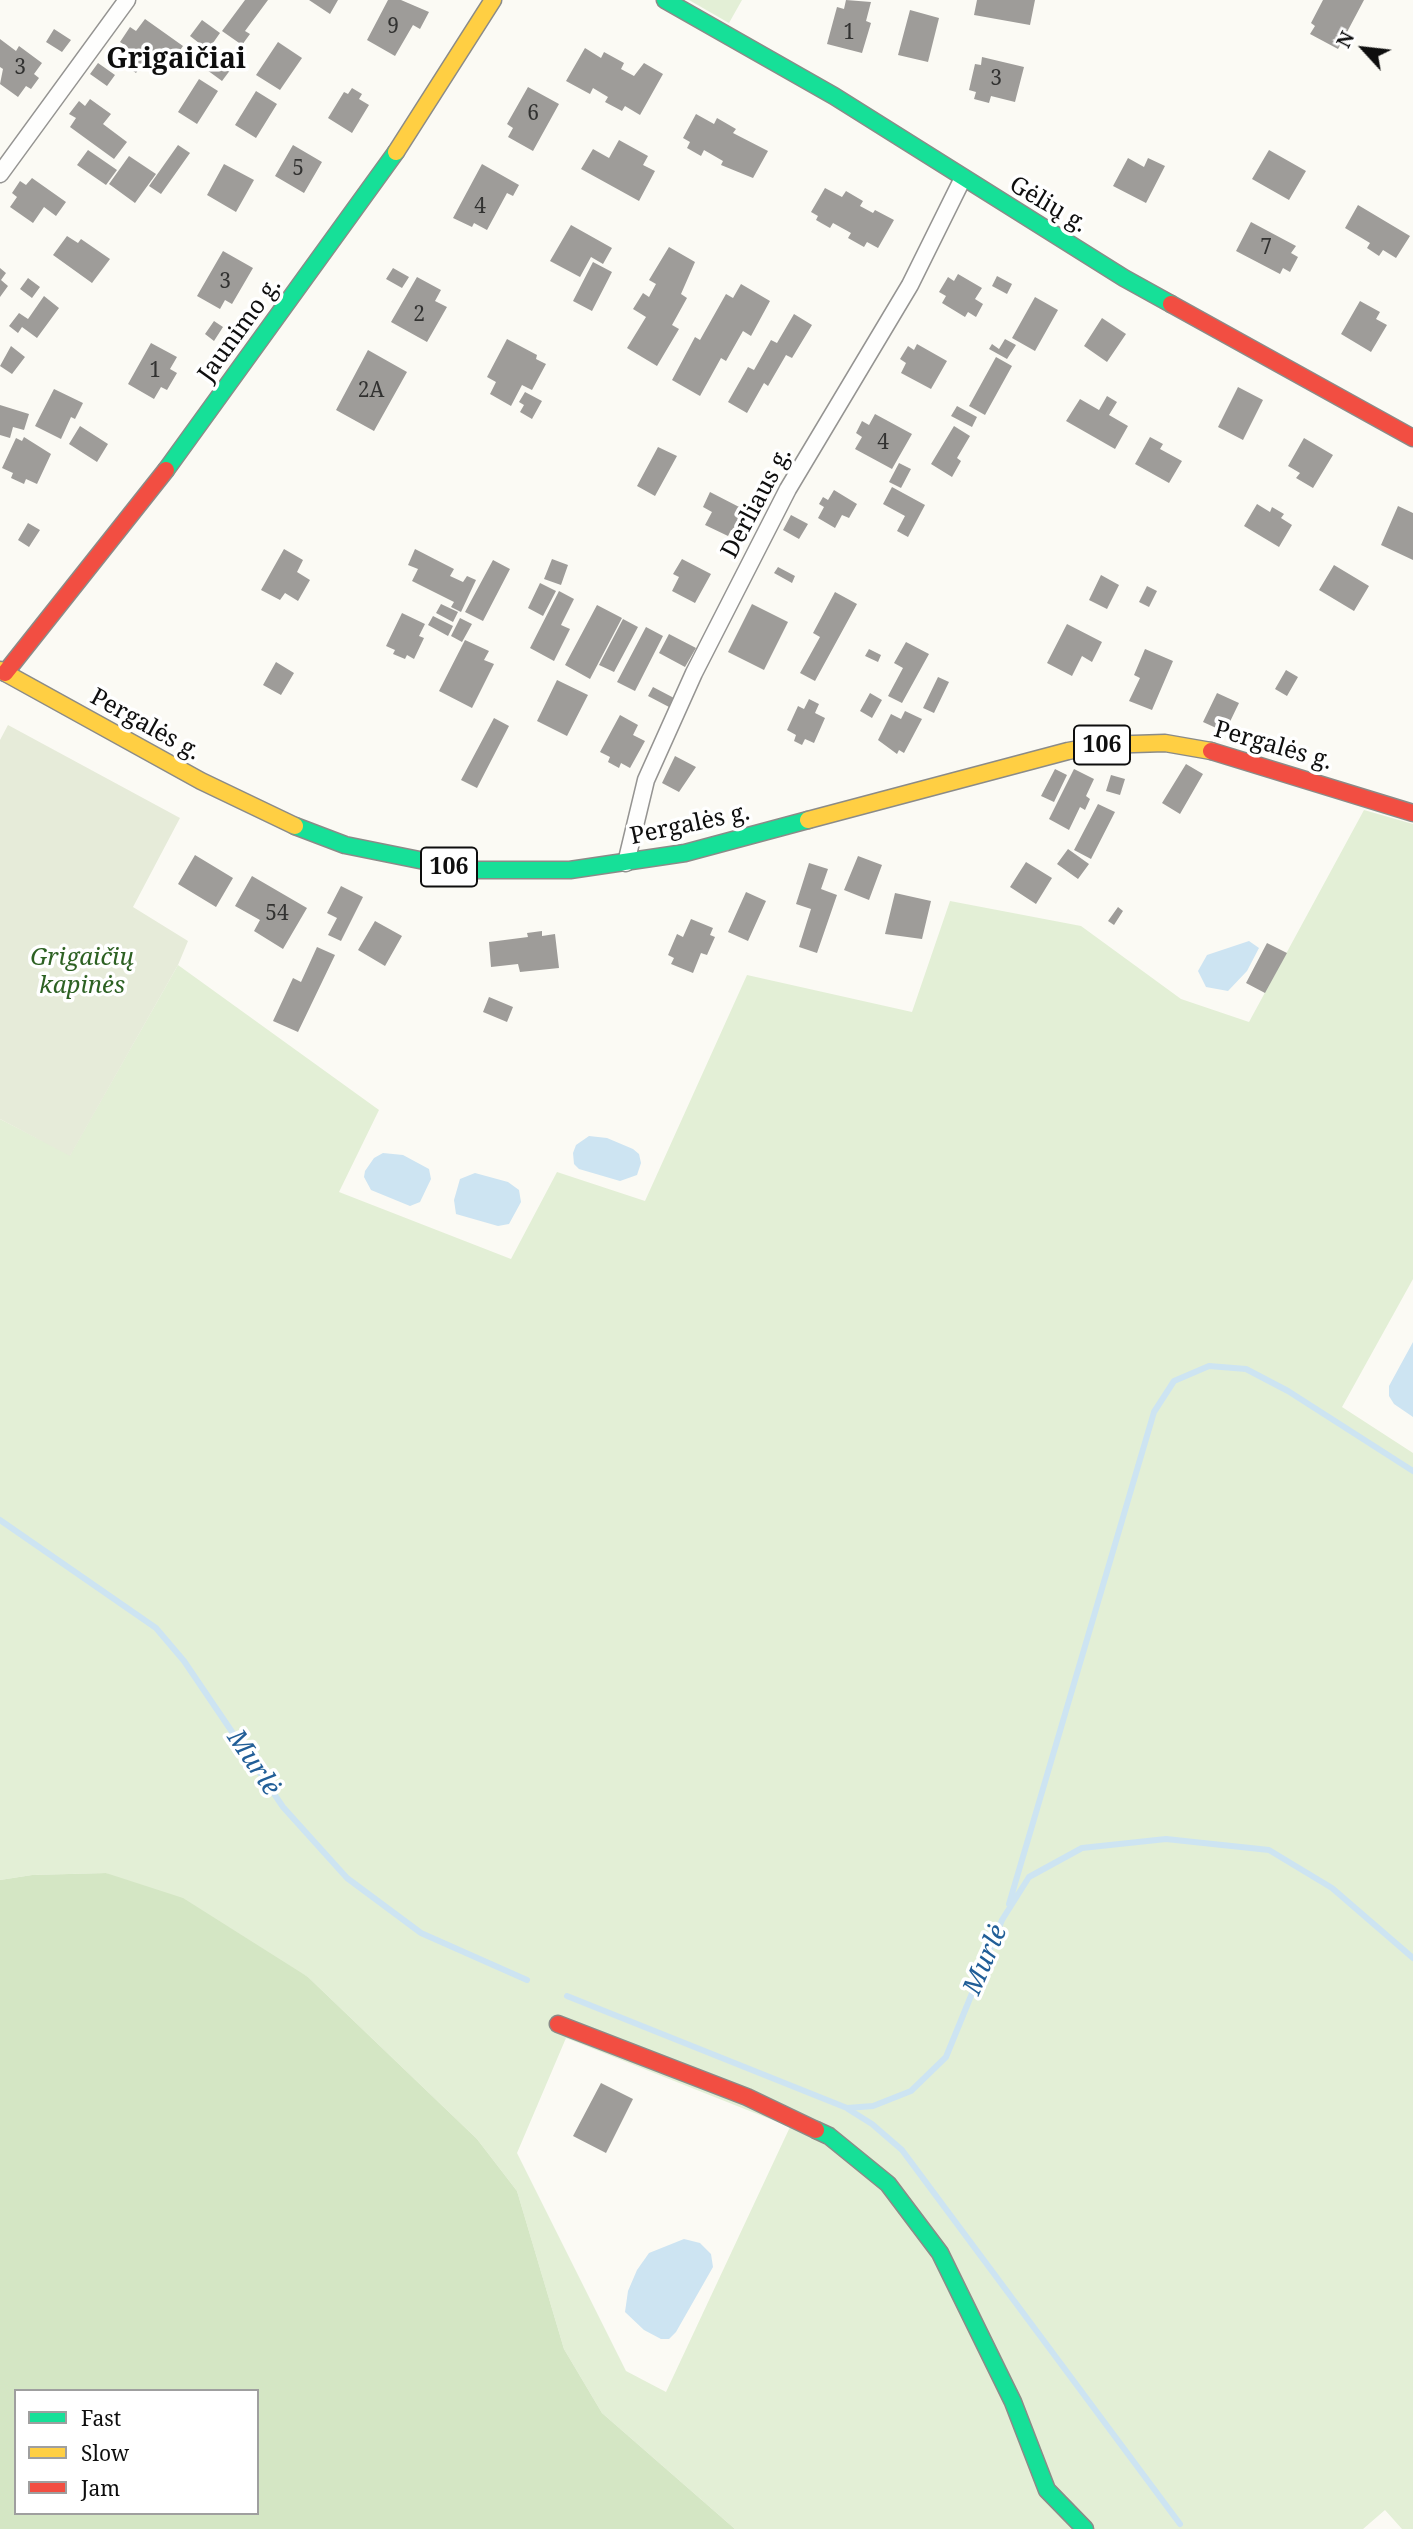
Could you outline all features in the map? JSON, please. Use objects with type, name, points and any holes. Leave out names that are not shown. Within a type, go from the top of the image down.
[{"type":"street","points":[[0,174],[127,0]]},
{"type":"street","name":"Jaunimo g.","points":[[3,672],[183,448],[370,190],[432,99],[493,0]]},
{"type":"street","name":"Gėlių g.","points":[[665,0],[834,96],[962,180],[1124,278],[1413,438]]},
{"type":"street","name":"Derliaus g.","points":[[626,863],[646,780],[694,673],[788,489],[910,285],[962,180]]},
{"type":"street","name":"Pergalės g.","points":[[3,672],[265,814],[345,845],[414,862],[469,870],[526,872],[626,863],[685,853],[1068,751],[1102,745],[1165,743],[1213,751],[1413,813]]},
{"type":"street","points":[[558,2025],[747,2097],[829,2136],[888,2184],[940,2253],[1013,2402],[1046,2490],[1086,2529]]},
{"type":"green space","points":[[689,0],[742,0],[729,23]]},
{"type":"green space","name":"Grigaičių kapinės","points":[[8,725],[180,818],[133,907],[188,941],[178,965],[70,1156],[0,1119],[0,740]]},
{"type":"green space","points":[[1364,810],[1413,824],[1413,1279],[1342,1407],[1413,1453],[1413,2529],[1402,2529],[1385,2510],[1363,2529],[735,2529],[602,2413],[564,2349],[517,2191],[477,2139],[308,1977],[106,1873],[32,1875],[0,1880],[0,1119],[70,1155],[178,965],[379,1110],[339,1192],[511,1259],[557,1172],[645,1201],[747,975],[912,1012],[950,901],[1081,926],[1181,999],[1249,1022]],"holes":[[[566,2038],[790,2127],[666,2392],[626,2371],[517,2153]]]},
{"type":"green space","points":[[106,1873],[183,1898],[308,1977],[477,2139],[517,2191],[564,2349],[602,2413],[735,2529],[0,2529],[0,1880],[32,1875]]},
{"type":"water","points":[[1249,941],[1259,948],[1247,971],[1228,991],[1206,987],[1198,971],[1207,955]]},
{"type":"water","points":[[589,1136],[607,1138],[633,1149],[639,1154],[641,1163],[637,1175],[620,1181],[579,1169],[574,1164],[573,1153],[576,1145]]},
{"type":"water","points":[[383,1153],[403,1155],[429,1169],[431,1179],[420,1202],[410,1206],[371,1190],[364,1177],[365,1171],[374,1158]]},
{"type":"water","points":[[475,1173],[508,1182],[519,1190],[521,1202],[509,1224],[498,1226],[456,1214],[454,1200],[460,1179]]},
{"type":"water","points":[[1413,1342],[1413,1417],[1394,1404],[1389,1396],[1389,1386]]},
{"type":"water","points":[[684,2239],[700,2243],[711,2254],[713,2267],[676,2332],[669,2339],[661,2339],[644,2330],[625,2312],[628,2291],[637,2270],[649,2253]]},
{"type":"building","points":[[245,0],[268,0],[245,31],[250,34],[242,45],[222,31]]},
{"type":"building","points":[[309,0],[338,0],[330,14]]},
{"type":"building","points":[[388,0],[401,0],[429,12],[420,29],[413,25],[395,56],[367,40]]},
{"type":"building","points":[[846,0],[871,2],[866,21],[871,23],[862,53],[827,44],[837,7],[844,9]]},
{"type":"building","points":[[977,0],[1035,0],[1030,25],[974,15]]},
{"type":"building","points":[[1323,0],[1364,0],[1338,49],[1310,34],[1315,26],[1311,23]]},
{"type":"building","points":[[910,10],[939,18],[928,62],[898,55]]},
{"type":"building","points":[[145,19],[183,46],[169,66],[156,56],[152,61],[147,57],[136,73],[116,59],[126,46],[120,42],[130,27],[136,31]]},
{"type":"building","points":[[202,20],[220,33],[208,50],[190,36]]},
{"type":"building","points":[[54,29],[71,40],[62,52],[46,42]]},
{"type":"building","points":[[0,39],[16,51],[19,46],[42,63],[34,74],[39,78],[31,89],[26,86],[18,97],[0,84],[3,69],[0,67]]},
{"type":"building","points":[[278,42],[302,58],[280,90],[256,75]]},
{"type":"building","points":[[585,48],[601,58],[604,52],[624,63],[621,69],[634,76],[644,63],[663,74],[640,115],[625,106],[622,111],[605,102],[608,97],[593,88],[590,94],[566,81]]},
{"type":"building","points":[[219,54],[234,65],[222,81],[207,70]]},
{"type":"building","points":[[982,57],[1024,67],[1015,102],[991,96],[989,103],[974,99],[976,92],[969,90],[975,64],[981,65]]},
{"type":"building","points":[[98,63],[115,75],[107,86],[90,74]]},
{"type":"building","points":[[199,79],[218,91],[197,124],[178,112]]},
{"type":"building","points":[[528,87],[559,104],[533,151],[508,137],[513,128],[507,124]]},
{"type":"building","points":[[352,88],[362,94],[359,99],[369,105],[352,133],[328,118],[344,92],[348,94]]},
{"type":"building","points":[[256,91],[277,104],[256,138],[235,125]]},
{"type":"building","points":[[90,99],[111,114],[103,124],[127,142],[114,159],[70,127],[76,118],[69,114],[79,101],[85,106]]},
{"type":"building","points":[[696,114],[714,124],[717,118],[736,129],[733,133],[768,151],[753,178],[721,165],[723,161],[704,150],[701,156],[687,148],[690,142],[683,138]]},
{"type":"building","points":[[619,140],[648,156],[643,165],[655,171],[639,201],[581,169],[593,149],[609,158]]},
{"type":"building","points":[[178,145],[190,153],[161,194],[149,186]]},
{"type":"building","points":[[293,145],[322,162],[304,193],[275,176]]},
{"type":"building","points":[[88,150],[117,170],[106,185],[77,165]]},
{"type":"building","points":[[1269,150],[1306,171],[1289,200],[1252,179]]},
{"type":"building","points":[[129,156],[156,174],[135,203],[109,184]]},
{"type":"building","points":[[1128,158],[1144,167],[1148,158],[1165,166],[1146,203],[1113,186]]},
{"type":"building","points":[[224,164],[254,180],[236,212],[207,195]]},
{"type":"building","points":[[482,164],[519,185],[513,196],[507,193],[487,230],[474,223],[472,227],[453,218]]},
{"type":"building","points":[[32,178],[66,202],[56,216],[44,207],[33,223],[10,207],[17,197],[12,193],[20,181],[26,185]]},
{"type":"building","points":[[825,188],[842,197],[846,191],[863,201],[860,206],[894,220],[878,248],[867,242],[864,247],[848,238],[851,233],[833,223],[830,228],[816,220],[818,216],[811,212]]},
{"type":"building","points":[[1358,205],[1410,236],[1396,258],[1383,250],[1379,256],[1367,248],[1370,243],[1345,228]]},
{"type":"building","points":[[1251,222],[1296,246],[1291,253],[1298,257],[1290,272],[1283,268],[1280,274],[1236,251]]},
{"type":"building","points":[[571,225],[612,248],[603,264],[591,257],[580,277],[550,261]]},
{"type":"building","points":[[67,236],[78,243],[81,239],[110,259],[92,283],[53,255]]},
{"type":"building","points":[[669,247],[695,262],[681,294],[687,298],[672,325],[679,329],[657,366],[627,348],[646,317],[633,309],[643,293],[649,297],[656,284],[649,280]]},
{"type":"building","points":[[223,251],[253,268],[232,304],[225,300],[220,309],[197,296]]},
{"type":"building","points":[[593,262],[612,272],[592,311],[573,301]]},
{"type":"building","points":[[0,268],[6,273],[1,280],[8,286],[0,297]]},
{"type":"building","points":[[393,268],[409,277],[402,288],[386,279]]},
{"type":"building","points":[[958,274],[982,288],[975,299],[983,304],[976,317],[968,312],[965,317],[942,303],[946,296],[939,292],[948,277],[954,281]]},
{"type":"building","points":[[997,276],[1012,284],[1007,294],[992,286]]},
{"type":"building","points":[[417,277],[441,290],[435,301],[447,307],[427,342],[391,322]]},
{"type":"building","points":[[28,278],[40,287],[32,298],[20,289]]},
{"type":"building","points":[[741,284],[770,301],[751,336],[743,331],[726,361],[721,358],[700,396],[672,380],[695,337],[700,340],[726,294],[733,298]]},
{"type":"building","points":[[44,296],[59,308],[37,338],[22,327],[18,333],[9,326],[19,313],[28,319]]},
{"type":"building","points":[[1035,297],[1058,310],[1035,351],[1012,338]]},
{"type":"building","points":[[1360,301],[1380,312],[1376,319],[1387,325],[1371,352],[1341,334]]},
{"type":"building","points":[[794,314],[812,325],[792,358],[786,355],[768,386],[764,383],[747,413],[728,402],[748,367],[754,370],[771,340],[777,343]]},
{"type":"building","points":[[1102,318],[1126,334],[1107,362],[1084,346]]},
{"type":"building","points":[[214,321],[223,327],[214,341],[205,334]]},
{"type":"building","points":[[507,339],[537,355],[536,359],[546,364],[532,390],[522,385],[511,406],[490,394],[496,382],[487,377]]},
{"type":"building","points":[[1005,339],[1016,345],[1007,359],[989,349],[992,344],[999,349]]},
{"type":"building","points":[[151,343],[177,357],[170,369],[177,373],[167,390],[161,387],[154,399],[128,384]]},
{"type":"building","points":[[917,344],[947,361],[931,389],[901,373],[906,363],[900,359],[908,346],[914,350]]},
{"type":"building","points":[[11,346],[25,357],[12,374],[0,366]]},
{"type":"building","points":[[368,350],[407,372],[374,431],[336,410]]},
{"type":"building","points":[[996,357],[1012,366],[985,415],[969,406]]},
{"type":"building","points":[[1238,387],[1263,400],[1243,440],[1218,427]]},
{"type":"building","points":[[54,389],[83,403],[75,419],[71,417],[61,439],[35,426]]},
{"type":"building","points":[[525,392],[542,401],[532,419],[520,412],[524,405],[519,402]]},
{"type":"building","points":[[1107,396],[1117,402],[1109,415],[1128,426],[1115,449],[1066,421],[1080,399],[1099,410]]},
{"type":"building","points":[[0,405],[29,414],[24,430],[13,427],[10,438],[0,435]]},
{"type":"building","points":[[957,406],[977,417],[972,427],[951,416]]},
{"type":"building","points":[[875,414],[912,434],[892,469],[855,449],[862,437],[856,433],[862,421],[869,425]]},
{"type":"building","points":[[80,426],[108,444],[97,462],[69,444]]},
{"type":"building","points":[[954,426],[970,436],[957,458],[961,461],[952,477],[931,464]]},
{"type":"building","points":[[24,437],[51,454],[37,484],[26,479],[24,484],[11,478],[13,473],[2,468],[16,438],[22,441]]},
{"type":"building","points":[[1150,437],[1163,444],[1160,449],[1182,461],[1169,483],[1135,464]]},
{"type":"building","points":[[1304,438],[1333,455],[1313,488],[1296,478],[1300,473],[1288,466]]},
{"type":"building","points":[[658,447],[677,456],[655,496],[637,486]]},
{"type":"building","points":[[899,463],[911,469],[901,488],[889,482]]},
{"type":"building","points":[[892,487],[925,505],[908,537],[897,531],[905,516],[883,504]]},
{"type":"building","points":[[834,490],[857,504],[849,518],[842,515],[835,528],[818,518],[824,507],[819,504],[823,497],[828,500]]},
{"type":"building","points":[[710,492],[743,509],[739,516],[746,520],[739,534],[731,530],[728,536],[705,525],[712,512],[703,507]]},
{"type":"building","points":[[1257,504],[1270,512],[1272,507],[1284,514],[1281,518],[1292,525],[1279,547],[1244,526]]},
{"type":"building","points":[[1398,506],[1413,513],[1413,560],[1381,545]]},
{"type":"building","points":[[791,515],[808,524],[799,539],[783,530]]},
{"type":"building","points":[[28,523],[40,530],[29,547],[18,540]]},
{"type":"building","points":[[284,549],[303,560],[297,572],[310,580],[298,601],[285,593],[280,600],[261,590]]},
{"type":"building","points":[[415,549],[454,569],[450,576],[463,582],[467,576],[476,580],[461,612],[451,607],[454,602],[412,581],[418,569],[408,565]]},
{"type":"building","points":[[552,559],[568,565],[561,585],[544,579]]},
{"type":"building","points":[[682,559],[711,574],[695,603],[672,591],[679,577],[673,574]]},
{"type":"building","points":[[493,560],[510,569],[483,621],[465,612]]},
{"type":"building","points":[[1334,565],[1369,586],[1354,611],[1319,590]]},
{"type":"building","points":[[778,567],[795,576],[792,583],[774,573]]},
{"type":"building","points":[[1101,575],[1119,585],[1107,609],[1089,600]]},
{"type":"building","points":[[540,583],[556,591],[543,616],[528,608]]},
{"type":"building","points":[[1147,586],[1157,591],[1149,607],[1139,602]]},
{"type":"building","points":[[559,591],[574,599],[561,625],[570,629],[554,661],[530,648]]},
{"type":"building","points":[[835,592],[857,604],[815,681],[800,673],[820,637],[813,633]]},
{"type":"building","points":[[441,604],[458,612],[453,622],[436,613]]},
{"type":"building","points":[[752,604],[788,622],[764,670],[728,652]]},
{"type":"building","points":[[597,605],[622,618],[590,679],[565,665]]},
{"type":"building","points":[[402,613],[425,624],[419,636],[424,638],[414,659],[407,655],[405,659],[393,654],[395,650],[386,646]]},
{"type":"building","points":[[433,616],[453,626],[448,636],[428,625]]},
{"type":"building","points":[[460,618],[472,624],[462,642],[451,636]]},
{"type":"building","points":[[623,619],[638,627],[614,672],[599,665]]},
{"type":"building","points":[[1067,624],[1102,642],[1092,662],[1082,656],[1072,676],[1047,663]]},
{"type":"building","points":[[646,627],[663,636],[635,691],[617,682]]},
{"type":"building","points":[[669,634],[696,648],[685,667],[659,653]]},
{"type":"building","points":[[465,640],[489,651],[484,660],[494,664],[472,708],[439,691]]},
{"type":"building","points":[[906,642],[929,654],[902,703],[888,696],[903,668],[894,663]]},
{"type":"building","points":[[869,649],[881,655],[878,662],[865,656]]},
{"type":"building","points":[[1145,649],[1173,661],[1152,710],[1129,701],[1140,678],[1134,675]]},
{"type":"building","points":[[276,662],[294,673],[281,695],[263,685]]},
{"type":"building","points":[[1286,670],[1298,677],[1287,696],[1275,689]]},
{"type":"building","points":[[938,677],[949,682],[934,713],[923,708]]},
{"type":"building","points":[[557,680],[588,695],[567,736],[537,721]]},
{"type":"building","points":[[653,687],[674,698],[669,707],[648,696]]},
{"type":"building","points":[[870,693],[882,700],[872,718],[860,711]]},
{"type":"building","points":[[1217,693],[1239,703],[1225,732],[1203,722]]},
{"type":"building","points":[[809,699],[819,704],[815,713],[825,718],[814,743],[805,739],[802,745],[794,741],[796,735],[787,730],[798,706],[804,709]]},
{"type":"building","points":[[905,711],[922,719],[904,753],[899,750],[897,754],[878,740],[891,714],[901,719]]},
{"type":"building","points":[[620,715],[638,725],[633,735],[645,741],[630,768],[621,763],[619,768],[608,762],[610,757],[600,752]]},
{"type":"building","points":[[494,718],[509,726],[477,788],[461,780]]},
{"type":"building","points":[[675,756],[696,767],[679,792],[662,783]]},
{"type":"building","points":[[1186,764],[1203,774],[1180,814],[1162,803]]},
{"type":"building","points":[[1055,769],[1067,775],[1054,802],[1041,796]]},
{"type":"building","points":[[1074,769],[1094,779],[1086,796],[1090,799],[1085,810],[1080,807],[1069,830],[1049,819]]},
{"type":"building","points":[[1111,775],[1125,779],[1120,795],[1106,791]]},
{"type":"building","points":[[1098,804],[1115,812],[1091,859],[1074,850]]},
{"type":"building","points":[[1068,849],[1089,864],[1078,879],[1057,864]]},
{"type":"building","points":[[195,855],[233,878],[216,907],[178,884]]},
{"type":"building","points":[[858,856],[882,865],[869,900],[844,890]]},
{"type":"building","points":[[1026,862],[1052,878],[1036,904],[1010,887]]},
{"type":"building","points":[[809,863],[828,869],[821,889],[837,895],[817,953],[799,947],[811,909],[796,904]]},
{"type":"building","points":[[252,876],[307,908],[283,949],[254,931],[260,920],[235,906]]},
{"type":"building","points":[[341,886],[363,897],[341,941],[328,935],[337,918],[327,913]]},
{"type":"building","points":[[746,892],[766,901],[748,941],[728,932]]},
{"type":"building","points":[[895,893],[931,901],[922,939],[885,934]]},
{"type":"building","points":[[1118,907],[1123,911],[1114,925],[1108,921]]},
{"type":"building","points":[[691,919],[713,928],[710,935],[715,937],[707,955],[701,953],[693,973],[671,964],[674,958],[668,955],[677,934],[683,937]]},
{"type":"building","points":[[375,921],[402,936],[385,966],[358,950]]},
{"type":"building","points":[[542,931],[542,936],[555,934],[559,968],[520,972],[518,964],[491,967],[489,942],[528,937],[527,933]]},
{"type":"building","points":[[1267,943],[1287,953],[1265,993],[1246,983]]},
{"type":"building","points":[[317,947],[335,955],[298,1032],[273,1021],[293,978],[301,982]]},
{"type":"building","points":[[489,997],[513,1007],[507,1022],[483,1012]]},
{"type":"building","points":[[601,2083],[633,2099],[606,2153],[573,2136]]},
{"type":"waterway","points":[[1009,1904],[1154,1412],[1174,1381],[1209,1366],[1246,1369],[1288,1391],[1413,1471]]},
{"type":"waterway","name":"Murlė","points":[[0,1520],[156,1628],[184,1661],[283,1807],[347,1878],[421,1933],[527,1980]]},
{"type":"waterway","name":"Murlė","points":[[567,1996],[847,2108],[873,2106],[911,2091],[946,2057],[1002,1920],[1029,1877],[1082,1848],[1166,1839],[1269,1850],[1332,1888],[1413,1958]]},
{"type":"waterway","points":[[848,2109],[872,2124],[902,2150],[1180,2524]]},
{"type":"traffic: fast","points":[[665,0],[834,96],[1124,278],[1171,304]]},
{"type":"traffic: fast","points":[[166,470],[396,152]]},
{"type":"traffic: fast","points":[[295,826],[345,845],[469,870],[570,870],[685,853],[808,820]]},
{"type":"traffic: fast","points":[[816,2130],[829,2136],[888,2184],[940,2253],[1013,2402],[1047,2490],[1085,2529]]},
{"type":"traffic: slow","points":[[396,152],[493,0]]},
{"type":"traffic: slow","points":[[0,670],[201,781],[295,826]]},
{"type":"traffic: slow","points":[[808,820],[1068,751],[1102,745],[1165,743],[1211,751]]},
{"type":"traffic: jam","points":[[1171,304],[1413,438]]},
{"type":"traffic: jam","points":[[5,673],[166,470]]},
{"type":"traffic: jam","points":[[1211,751],[1413,813]]},
{"type":"traffic: jam","points":[[558,2024],[747,2097],[816,2130]]},
{"type":"district","name":"Grigaičiai","points":[[176,60]]}]
